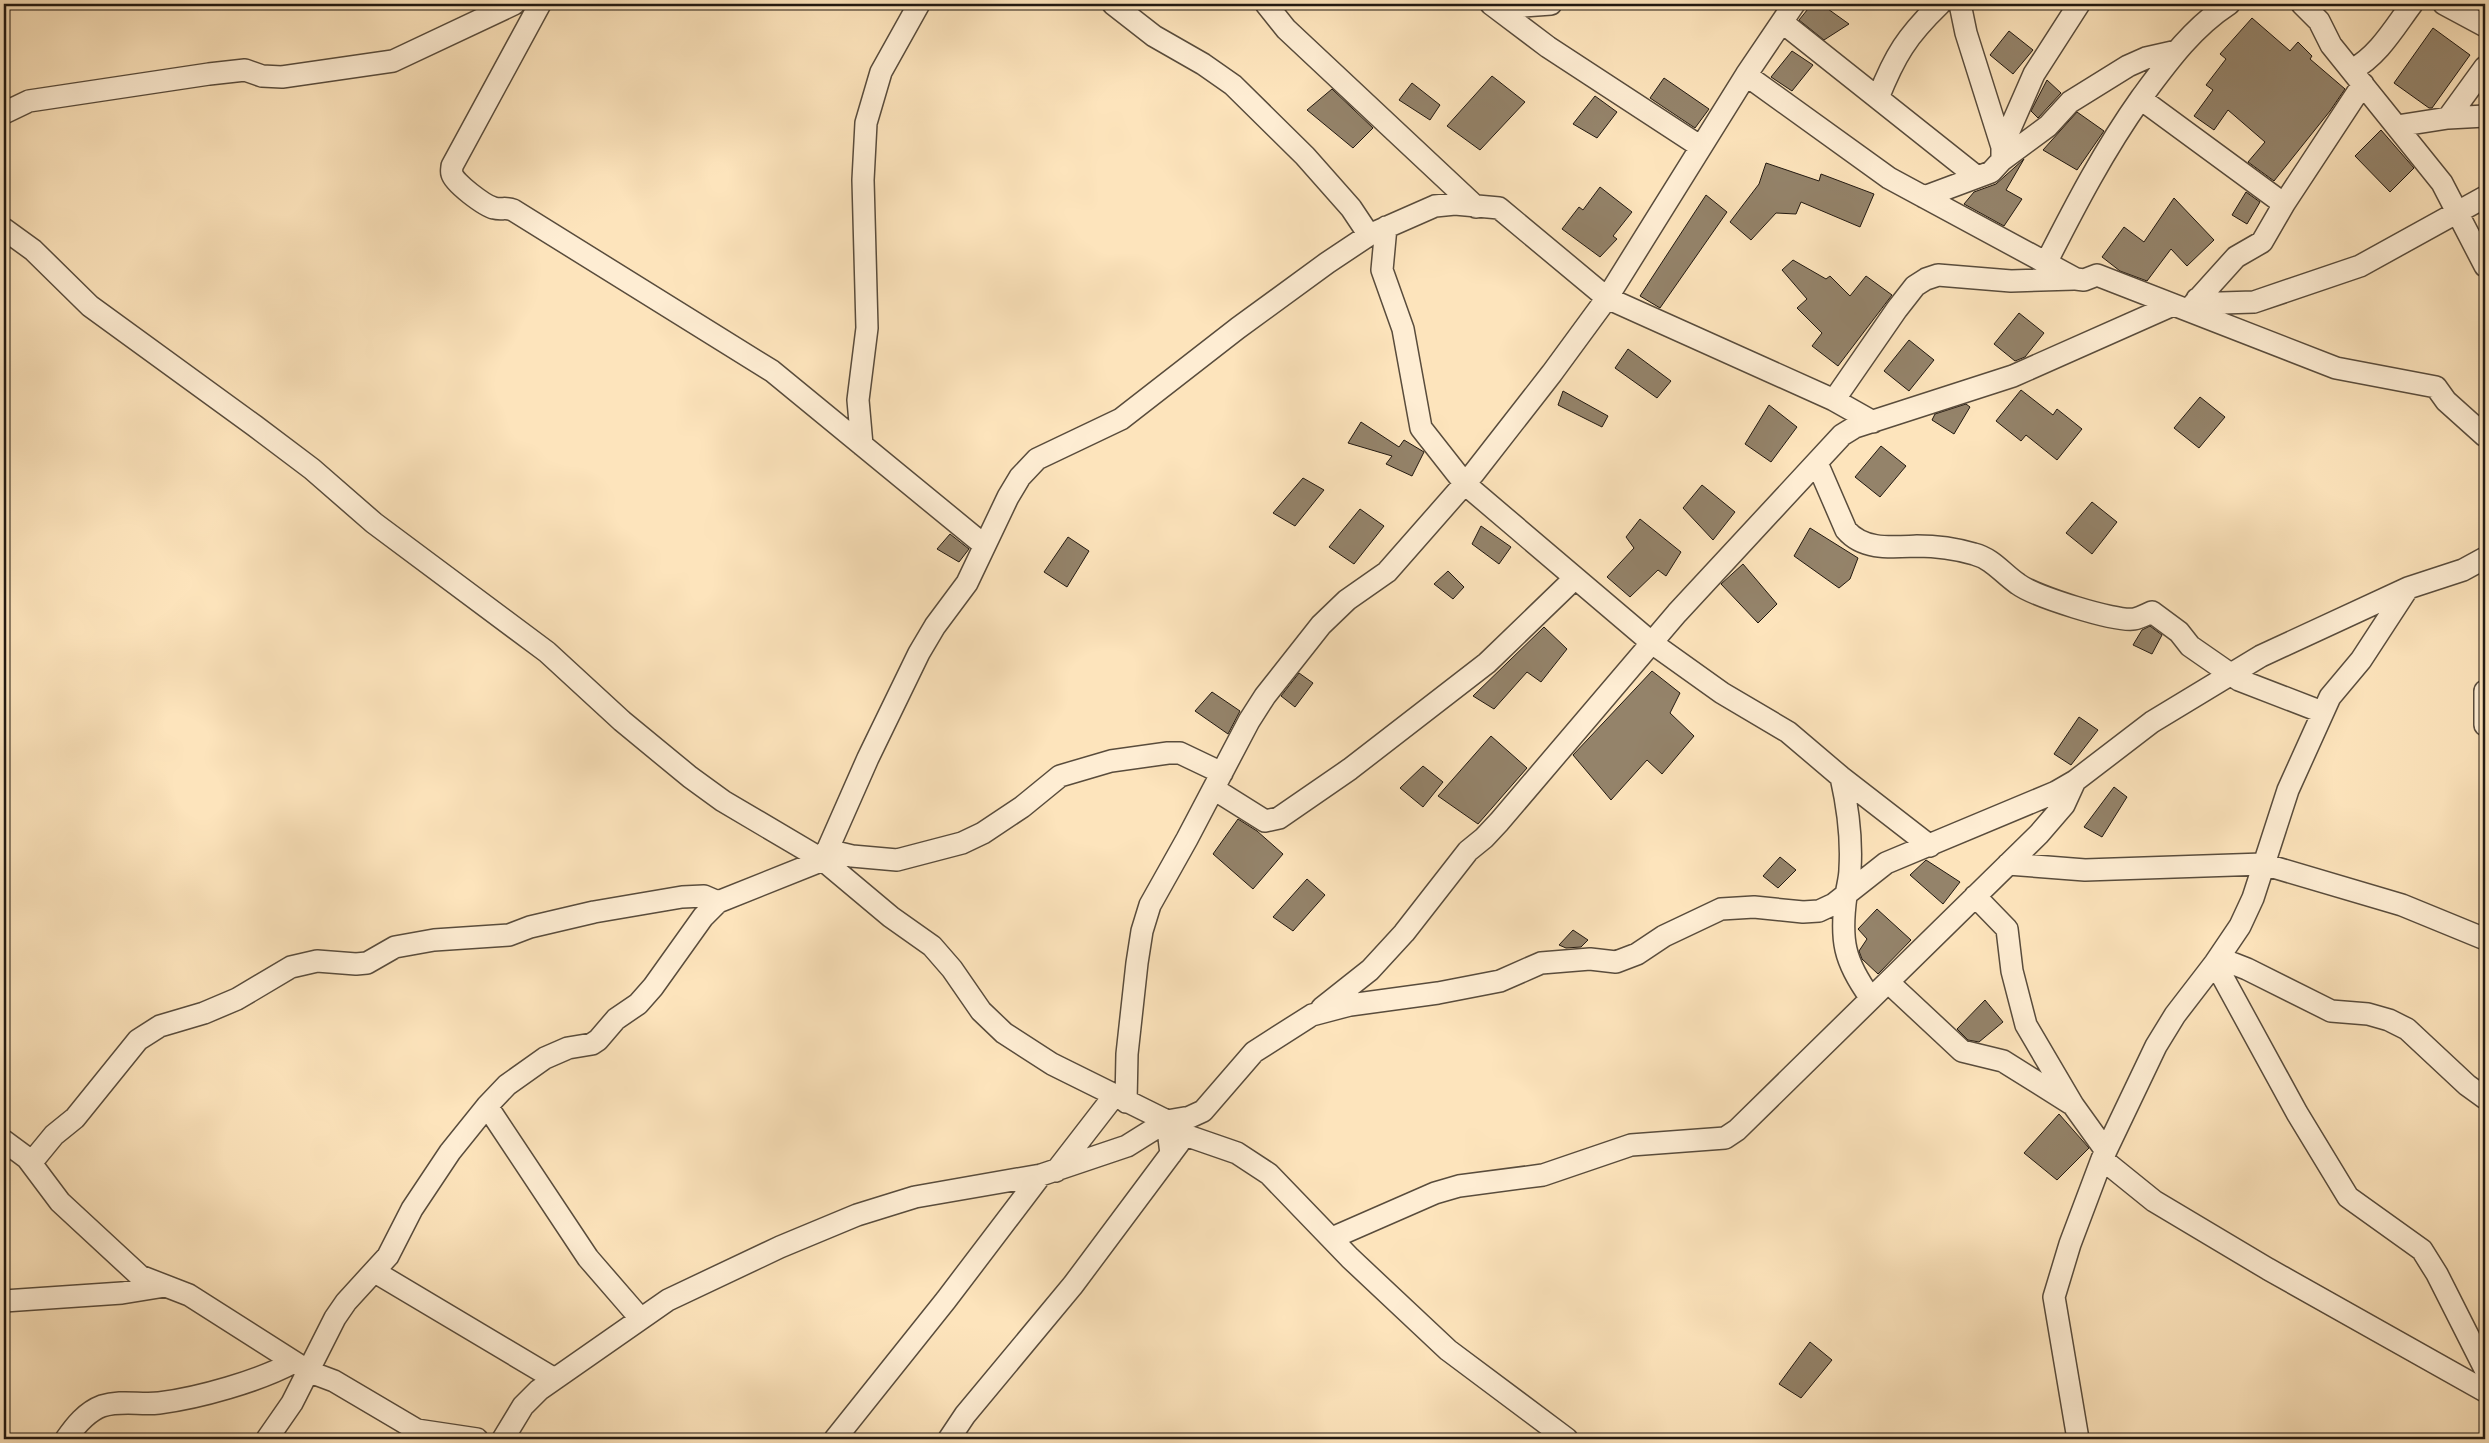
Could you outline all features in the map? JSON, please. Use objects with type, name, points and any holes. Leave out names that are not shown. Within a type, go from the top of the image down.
[{"type":"street","points":[[4,113],[29,102],[209,74],[245,70],[262,76],[282,77],[393,61],[514,4]]},
{"type":"street","points":[[540,4],[452,166],[452,175],[456,182],[488,206],[496,209],[508,208],[513,210],[772,371],[984,545]]},
{"type":"street","points":[[862,445],[858,400],[867,328],[863,180],[866,123],[881,72],[919,4]]},
{"type":"street","points":[[1113,4],[1154,36],[1203,64],[1233,85],[1305,156],[1351,208],[1377,231],[1382,270],[1403,329],[1421,428],[1464,484],[1652,643],[1722,693],[1788,732],[1841,777],[1930,846]]},
{"type":"street","points":[[1266,4],[1286,28],[1476,207]]},
{"type":"street","points":[[1494,6],[1551,4]]},
{"type":"street","points":[[835,1439],[1049,1173],[1120,1099],[1142,931],[1150,905],[1249,721],[1265,696],[1321,625],[1347,600],[1387,572],[1464,484],[1552,373],[1607,298],[1746,75],[1794,4]]},
{"type":"street","points":[[1878,98],[1906,40],[1940,4]]},
{"type":"street","points":[[1960,4],[1966,33],[2002,154]]},
{"type":"street","points":[[1924,197],[1991,172],[2002,154],[2034,74],[2079,4]]},
{"type":"street","points":[[2046,263],[2100,160],[2141,99],[2177,51],[2208,17],[2229,4]]},
{"type":"street","points":[[2302,4],[2319,21],[2331,45],[2442,183],[2485,266]]},
{"type":"street","points":[[2186,305],[2236,257],[2262,242],[2357,77],[2412,4]]},
{"type":"street","points":[[2444,4],[2485,26]]},
{"type":"street","points":[[1494,6],[1548,47],[1701,147]]},
{"type":"street","points":[[1782,22],[1977,177]]},
{"type":"street","points":[[2002,154],[2048,126],[2070,102],[2128,66],[2146,58],[2177,51]]},
{"type":"street","points":[[2448,118],[2485,67]]},
{"type":"street","points":[[1746,75],[1889,178],[2076,279]]},
{"type":"street","points":[[2141,99],[2284,204]]},
{"type":"street","points":[[2398,126],[2448,118],[2485,116]]},
{"type":"street","points":[[949,1439],[965,1416],[1074,1286],[1203,1111],[1254,1052],[1312,1015],[1363,976],[1404,933],[1468,850],[1484,838],[1499,822],[1652,643],[1842,435],[1855,427],[2013,376],[2186,305],[2254,302],[2360,266],[2485,197]]},
{"type":"street","points":[[825,855],[868,758],[919,653],[935,626],[967,583],[984,545],[1020,477],[1036,459],[1121,419],[1238,328],[1377,231],[1435,206],[1455,204],[1499,208],[1607,298],[1834,400],[1873,422]]},
{"type":"street","points":[[4,229],[32,250],[90,306],[312,469],[374,523],[540,646],[622,721],[690,777],[731,806],[825,855],[891,917],[932,946],[952,969],[981,1011],[1004,1033],[1052,1064],[1166,1121]]},
{"type":"street","points":[[1834,400],[1897,309],[1915,286],[1926,278],[1938,275],[2012,281],[2084,280],[2097,275],[2186,305],[2336,368],[2436,387],[2446,401],[2485,436]]},
{"type":"street","points":[[1816,463],[1846,530],[1853,538],[1865,544],[1894,548],[1918,546],[1972,553],[1988,558],[2017,584],[2041,597],[2105,615],[2135,619],[2152,612],[2178,632],[2190,646],[2248,685],[2322,712]]},
{"type":"street","points":[[1312,1015],[1350,1005],[1438,993],[1500,981],[1541,964],[1590,959],[1616,962],[1637,954],[1664,936],[1720,909],[1754,907],[1803,912],[1819,911],[1846,895],[1886,863],[2041,799],[2075,781],[2152,722],[2230,673],[2328,624],[2408,588],[2463,570],[2485,558]]},
{"type":"street","points":[[267,1439],[292,1404],[302,1367],[324,1339],[340,1310],[388,1256],[412,1209],[450,1152],[486,1106],[507,1085],[545,1058],[568,1048],[592,1044],[598,1040],[616,1019],[643,998],[703,916],[718,902],[825,855],[897,860],[962,843],[983,833],[1022,807],[1060,776],[1111,761],[1180,753],[1218,781],[1266,821],[1279,818],[1350,768],[1487,663],[1575,578]]},
{"type":"street","points":[[2078,1439],[2054,1297],[2070,1244],[2104,1155],[2156,1046],[2175,1015],[2240,926],[2253,898],[2288,790],[2330,697],[2361,660],[2408,588]]},
{"type":"street","points":[[2485,691],[2485,725]]},
{"type":"street","points":[[1841,777],[1851,836],[1850,871],[1846,895],[1845,950],[1855,976],[1870,997]]},
{"type":"street","points":[[1332,1238],[1435,1193],[1459,1186],[1543,1175],[1631,1145],[1725,1138],[1744,1123],[1870,997],[1888,982],[2008,864],[2064,805],[2075,781]]},
{"type":"street","points":[[2008,864],[2096,870],[2263,864],[2402,904],[2485,939]]},
{"type":"street","points":[[31,1162],[54,1134],[74,1118],[138,1040],[160,1026],[204,1013],[237,1000],[297,965],[317,961],[366,963],[395,947],[434,940],[509,935],[530,927],[594,912],[682,897],[704,896],[718,902]]},
{"type":"street","points":[[1975,896],[2007,930],[2012,971],[2020,1008],[2026,1025],[2104,1155],[2162,1206],[2268,1270],[2485,1390]]},
{"type":"street","points":[[2217,960],[2248,969],[2332,1011],[2368,1014],[2389,1020],[2406,1029],[2462,1080],[2485,1098]]},
{"type":"street","points":[[2217,960],[2297,1113],[2348,1197],[2422,1250],[2438,1274],[2485,1369]]},
{"type":"street","points":[[1888,982],[1962,1052],[2003,1061],[2073,1105]]},
{"type":"street","points":[[486,1106],[583,1251],[640,1318]]},
{"type":"street","points":[[502,1439],[523,1406],[553,1378],[668,1300],[780,1246],[857,1215],[915,1197],[1049,1173],[1127,1146],[1166,1121],[1190,1117],[1203,1111]]},
{"type":"street","points":[[1166,1121],[1171,1154]]},
{"type":"street","points":[[1185,1135],[1219,1145],[1254,1162],[1269,1174],[1448,1350],[1566,1439]]},
{"type":"street","points":[[4,1142],[31,1162],[60,1202],[140,1276],[189,1295],[302,1367],[334,1381],[417,1430],[477,1439]]},
{"type":"street","points":[[375,1272],[553,1378]]},
{"type":"street","points":[[4,1301],[122,1293],[168,1286]]},
{"type":"street","points":[[66,1439],[83,1418],[102,1406],[120,1403],[158,1403],[213,1392],[302,1367]]},
{"type":"building","points":[[1812,4],[1821,4],[1849,24],[1824,40],[1799,20]]},
{"type":"building","points":[[2252,18],[2290,51],[2298,42],[2312,56],[2310,59],[2345,89],[2330,111],[2274,181],[2248,162],[2265,142],[2228,110],[2214,130],[2194,116],[2213,90],[2206,85],[2226,59],[2220,54]]},
{"type":"building","points":[[2433,28],[2470,55],[2432,108],[2429,108],[2394,83]]},
{"type":"building","points":[[2009,31],[2033,50],[2013,74],[1990,55]]},
{"type":"building","points":[[1792,51],[1813,65],[1792,91],[1771,77]]},
{"type":"building","points":[[1492,76],[1525,102],[1480,150],[1447,126]]},
{"type":"building","points":[[1664,78],[1709,109],[1695,128],[1650,98]]},
{"type":"building","points":[[2047,80],[2061,93],[2038,118],[2031,111]]},
{"type":"building","points":[[1412,83],[1440,105],[1430,120],[1399,100]]},
{"type":"building","points":[[1332,89],[1373,128],[1353,148],[1307,110]]},
{"type":"building","points":[[1595,96],[1617,112],[1597,138],[1573,124]]},
{"type":"building","points":[[2077,112],[2104,131],[2077,170],[2043,150]]},
{"type":"building","points":[[2381,130],[2414,168],[2390,192],[2355,156]]},
{"type":"building","points":[[2024,159],[2006,190],[2022,199],[2004,226],[1964,204],[1974,192],[1996,184]]},
{"type":"building","points":[[1766,163],[1819,181],[1821,174],[1874,194],[1860,227],[1801,202],[1796,214],[1776,213],[1751,240],[1730,222],[1759,184]]},
{"type":"building","points":[[1600,187],[1632,212],[1613,236],[1617,239],[1600,257],[1562,229],[1579,207],[1583,210]]},
{"type":"building","points":[[2246,192],[2260,202],[2247,224],[2232,215]]},
{"type":"building","points":[[1706,195],[1727,212],[1660,308],[1640,296]]},
{"type":"building","points":[[2174,198],[2214,240],[2187,266],[2171,249],[2147,281],[2120,271],[2102,257],[2124,227],[2144,242]]},
{"type":"building","points":[[1793,260],[1826,279],[1830,276],[1850,296],[1866,276],[1892,295],[1838,366],[1812,346],[1822,333],[1797,308],[1807,299],[1782,270]]},
{"type":"building","points":[[2019,313],[2044,333],[2025,357],[2015,361],[1994,344]]},
{"type":"building","points":[[1909,340],[1934,360],[1909,391],[1884,371]]},
{"type":"building","points":[[1628,349],[1671,381],[1657,398],[1615,368]]},
{"type":"building","points":[[2021,390],[2053,415],[2057,409],[2082,429],[2057,460],[2026,435],[2021,441],[1996,421]]},
{"type":"building","points":[[1563,391],[1608,416],[1602,427],[1558,405]]},
{"type":"building","points":[[2200,397],[2225,417],[2199,448],[2174,428]]},
{"type":"building","points":[[1966,404],[1970,407],[1954,434],[1932,420],[1935,414]]},
{"type":"building","points":[[1769,405],[1797,427],[1771,462],[1745,444]]},
{"type":"building","points":[[1361,422],[1399,447],[1404,440],[1424,452],[1412,476],[1386,464],[1392,456],[1348,443]]},
{"type":"building","points":[[1881,446],[1906,466],[1880,497],[1855,477]]},
{"type":"building","points":[[1303,478],[1324,490],[1295,526],[1273,513]]},
{"type":"building","points":[[1702,485],[1735,512],[1713,540],[1683,508]]},
{"type":"building","points":[[2092,502],[2117,522],[2092,554],[2066,533]]},
{"type":"building","points":[[1360,509],[1384,526],[1354,564],[1329,547]]},
{"type":"building","points":[[1640,519],[1681,552],[1666,576],[1658,570],[1630,597],[1607,577],[1634,548],[1626,537]]},
{"type":"building","points":[[1481,526],[1511,547],[1499,564],[1472,544]]},
{"type":"building","points":[[1810,528],[1858,558],[1850,579],[1839,588],[1794,556]]},
{"type":"building","points":[[950,534],[969,549],[959,562],[937,549]]},
{"type":"building","points":[[1068,537],[1089,551],[1067,587],[1044,572]]},
{"type":"building","points":[[1743,564],[1777,604],[1758,623],[1721,584]]},
{"type":"building","points":[[1448,571],[1464,587],[1453,599],[1434,584]]},
{"type":"building","points":[[2150,626],[2162,635],[2152,654],[2133,645],[2142,630]]},
{"type":"building","points":[[1544,627],[1567,649],[1541,682],[1527,672],[1494,709],[1473,696]]},
{"type":"building","points":[[1652,671],[1680,693],[1670,713],[1694,736],[1662,774],[1647,760],[1611,800],[1573,755]]},
{"type":"building","points":[[1299,673],[1313,683],[1295,707],[1281,696]]},
{"type":"building","points":[[1212,692],[1240,711],[1228,734],[1195,711]]},
{"type":"building","points":[[2079,717],[2098,730],[2071,765],[2054,754]]},
{"type":"building","points":[[1491,736],[1527,768],[1478,824],[1438,796]]},
{"type":"building","points":[[1423,766],[1443,782],[1423,807],[1400,788]]},
{"type":"building","points":[[2114,787],[2127,797],[2102,837],[2084,827]]},
{"type":"building","points":[[1238,819],[1257,831],[1283,854],[1253,889],[1213,854]]},
{"type":"building","points":[[1780,857],[1796,870],[1778,888],[1763,876]]},
{"type":"building","points":[[1926,860],[1960,882],[1943,904],[1910,875]]},
{"type":"building","points":[[1307,879],[1325,895],[1293,931],[1273,917]]},
{"type":"building","points":[[1877,909],[1911,940],[1878,974],[1862,959],[1859,951],[1867,939],[1858,929]]},
{"type":"building","points":[[1573,930],[1588,940],[1581,947],[1566,948],[1559,945]]},
{"type":"building","points":[[1985,1000],[2003,1022],[1979,1042],[1968,1040],[1957,1029]]},
{"type":"building","points":[[2059,1114],[2089,1148],[2057,1180],[2024,1153]]},
{"type":"building","points":[[1810,1342],[1832,1360],[1801,1398],[1779,1384]]}]
